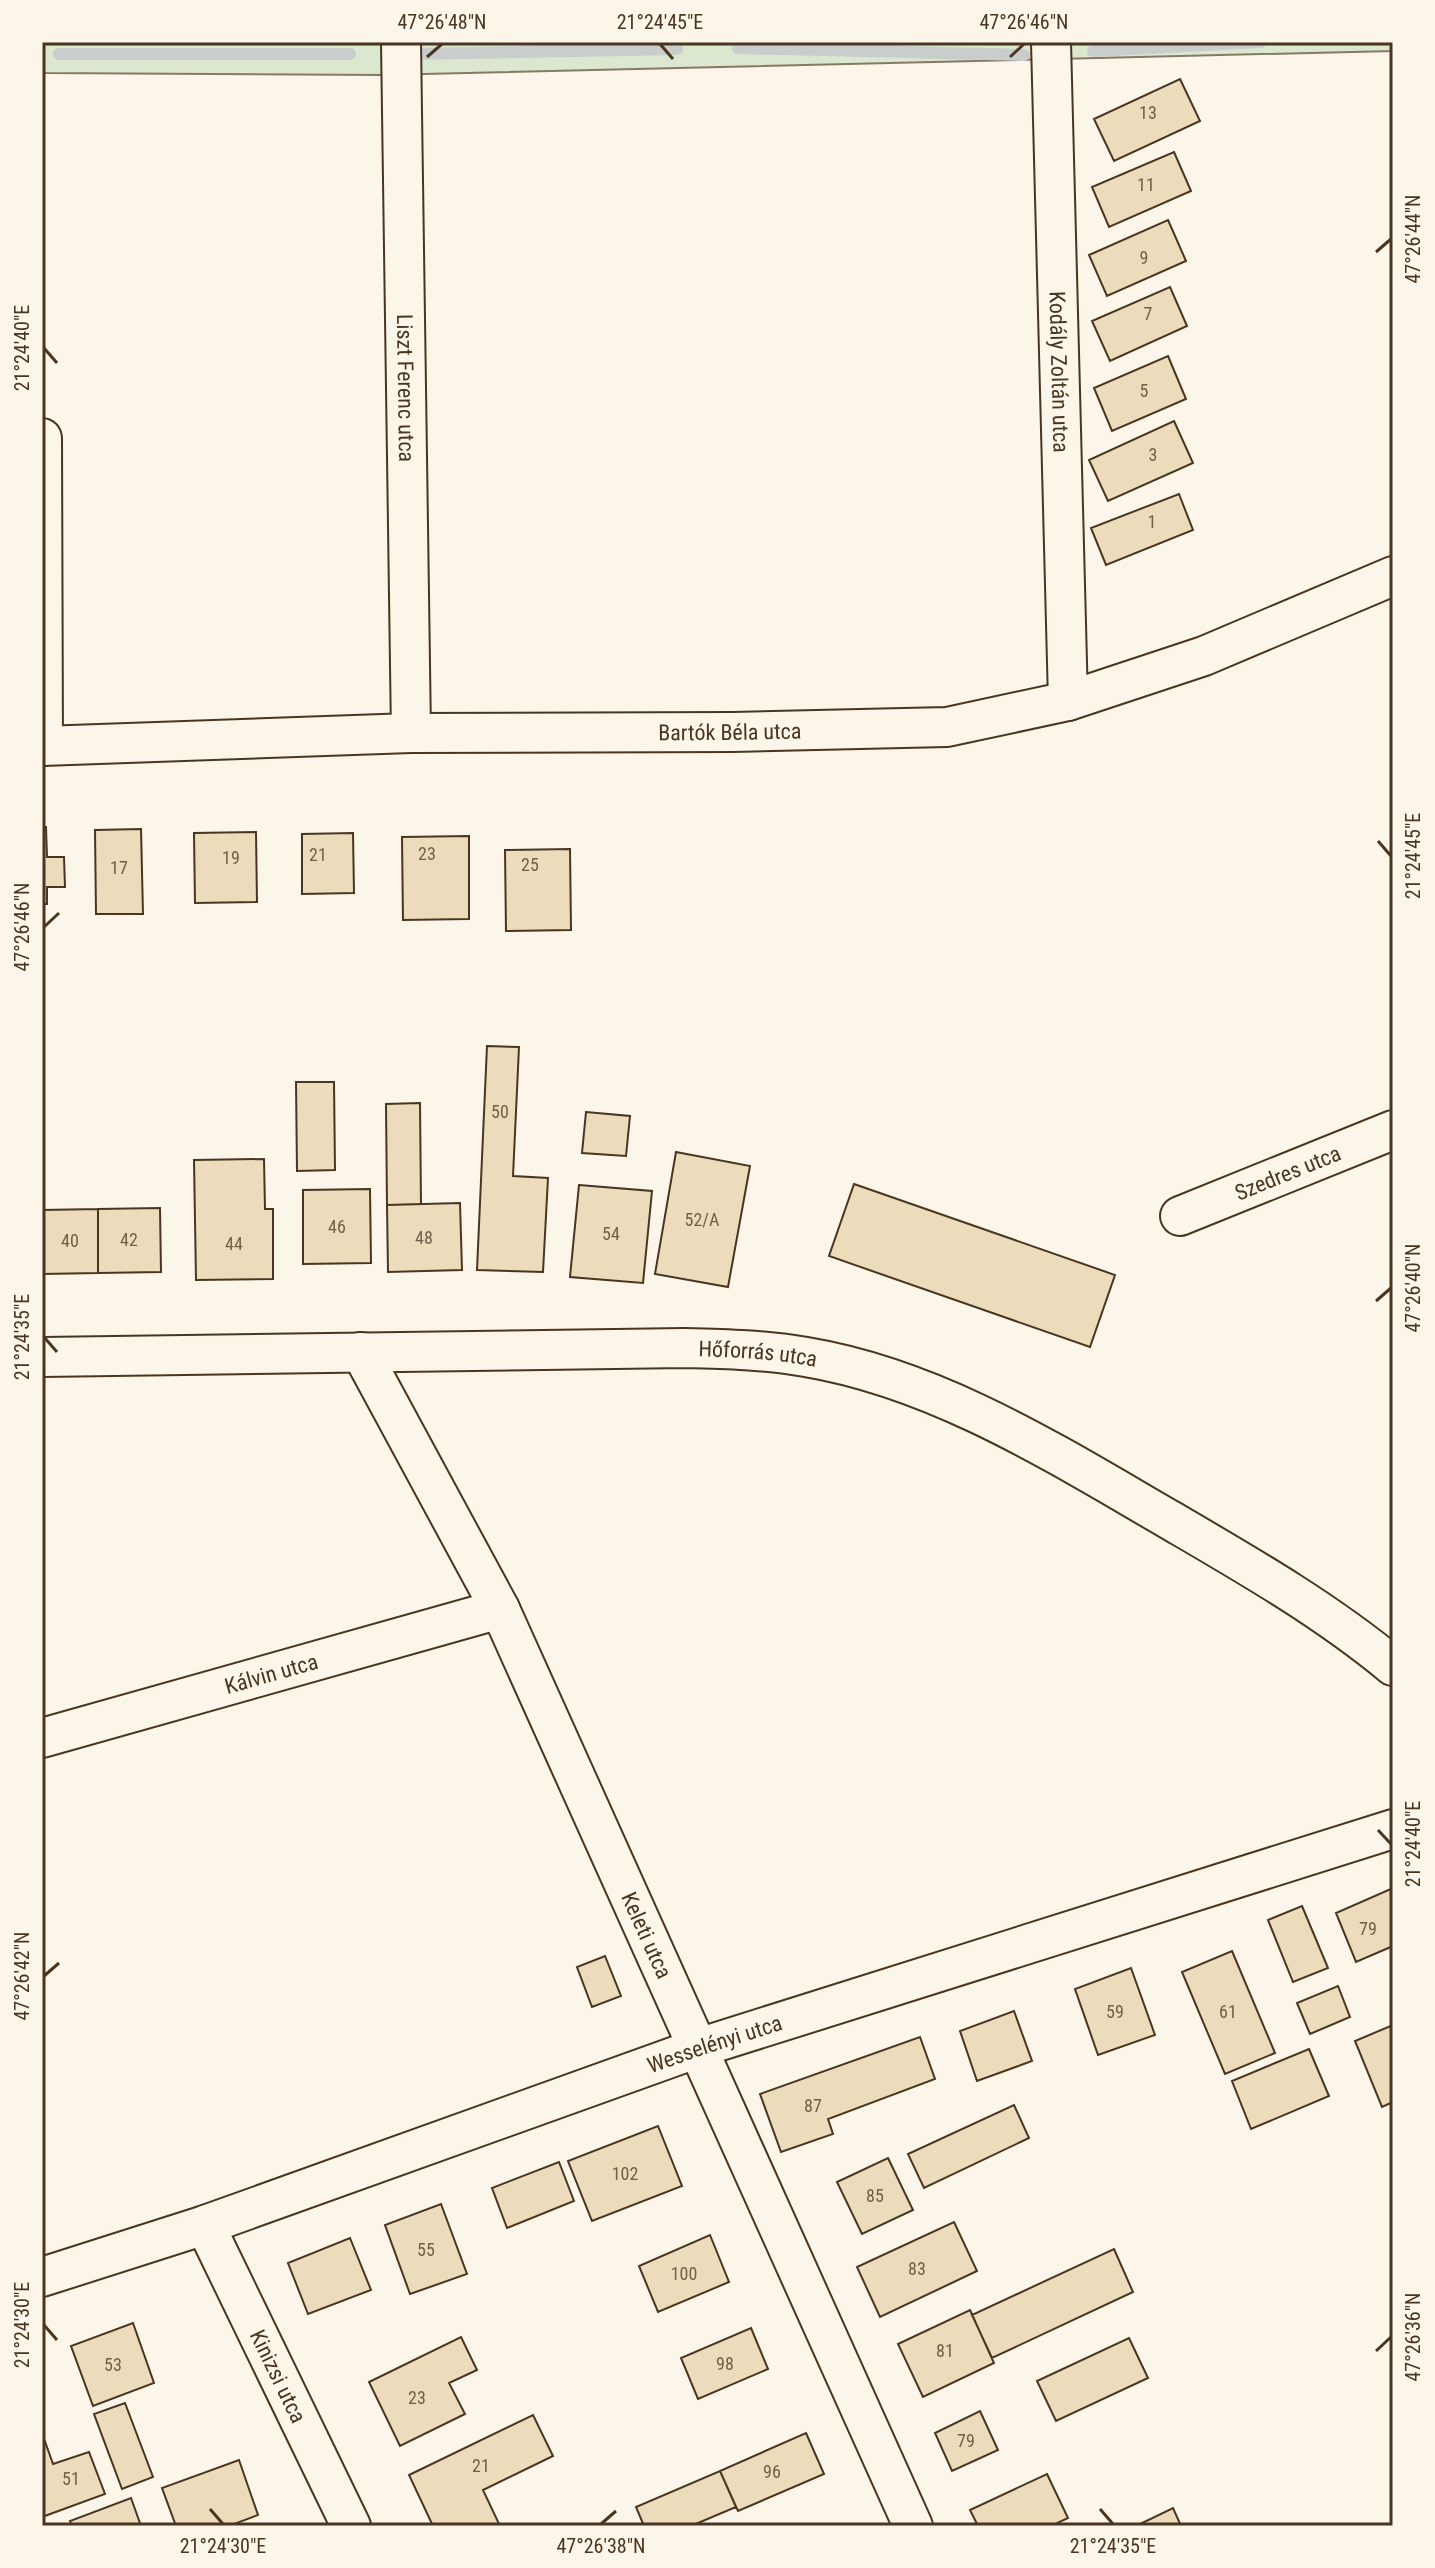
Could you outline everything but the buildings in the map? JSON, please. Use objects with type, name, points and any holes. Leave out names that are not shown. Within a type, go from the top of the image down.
[{"type":"street","name":"Liszt Ferenc utca","points":[[401,42],[411,733]]},
{"type":"street","name":"Kodály Zoltán utca","points":[[1051,42],[1068,701]]},
{"type":"street","points":[[42,438],[43,746]]},
{"type":"street","name":"Bartók Béla utca","points":[[43,746],[411,733],[733,732],[947,727],[1068,701],[1204,656],[1393,576]]},
{"type":"street","name":"Szedres utca","points":[[1180,1216],[1393,1130]]},
{"type":"street","name":"Hőforrás utca","points":[[42,1357],[733,1349],[807,1357],[864,1370],[931,1393],[1057,1455],[1275,1581],[1352,1633],[1393,1666]]},
{"type":"street","name":"Keleti utca","points":[[361,1352],[500,1609],[913,2526]]},
{"type":"street","name":"Kálvin utca","points":[[42,1738],[500,1609]]},
{"type":"street","name":"Wesselényi utca","points":[[42,2277],[205,2225],[698,2048],[1393,1829]]},
{"type":"street","name":"Kinizsi utca","points":[[205,2225],[351,2526]]},
{"type":"green space","points":[[42,42],[1393,42],[1393,51],[381,75],[42,73]]},
{"type":"waterway","points":[[1093,51],[1261,42]]},
{"type":"waterway","points":[[738,48],[1024,55]]},
{"type":"waterway","points":[[414,54],[677,49]]},
{"type":"waterway","points":[[59,54],[350,54]]}]
